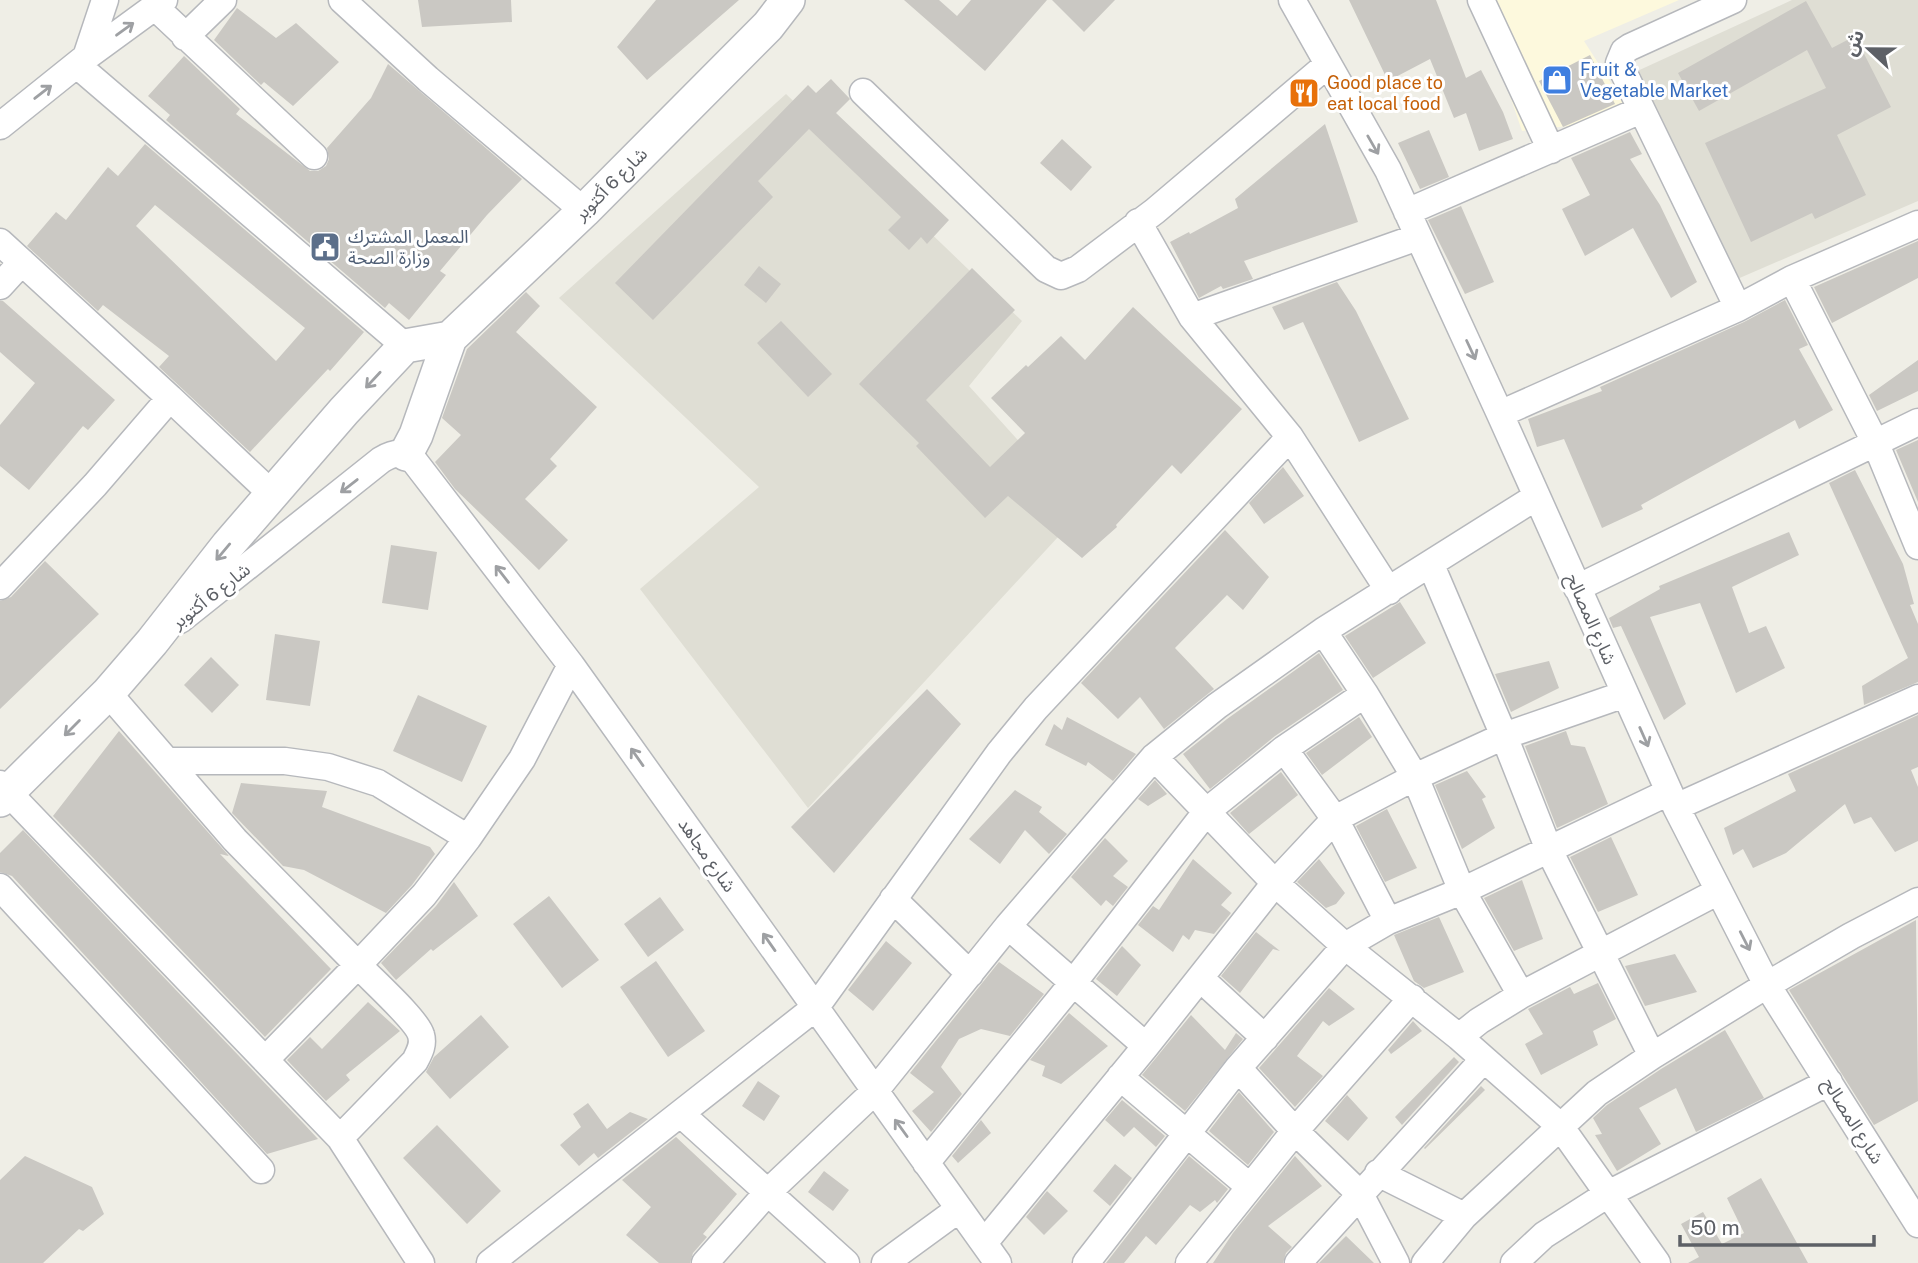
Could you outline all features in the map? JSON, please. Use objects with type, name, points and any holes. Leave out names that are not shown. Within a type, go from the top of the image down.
[{"type":"street","points":[[82,61],[105,0]]},
{"type":"street","points":[[185,37],[223,0]]},
{"type":"street","points":[[342,0],[428,79],[584,211]]},
{"type":"street","name":"شارع 6 أكتوبر","points":[[152,642],[381,460],[394,453],[406,454],[416,435],[450,338],[584,211],[771,13],[788,0]]},
{"type":"street","name":"شارع المصالح","points":[[1292,0],[1388,170],[1672,800],[1767,985],[1918,1224]]},
{"type":"street","points":[[1481,0],[1551,149]]},
{"type":"street","points":[[1734,0],[1624,51],[1620,57],[1621,68],[1738,308]]},
{"type":"street","points":[[0,126],[159,3],[185,37],[314,156]]},
{"type":"street","points":[[82,61],[405,346],[450,338]]},
{"type":"street","points":[[863,92],[1046,269],[1061,276],[1078,269],[1154,211],[1327,65]]},
{"type":"street","points":[[1407,212],[1641,110]]},
{"type":"street","points":[[1138,222],[1192,317],[1290,437],[1389,591]]},
{"type":"street","points":[[1500,414],[1738,308],[1792,279],[1918,225]]},
{"type":"street","points":[[1192,317],[1418,237]]},
{"type":"street","points":[[0,242],[273,495]]},
{"type":"street","points":[[0,286],[22,262]]},
{"type":"street","points":[[1792,279],[1876,444],[1918,545]]},
{"type":"street","name":"شارع 6 أكتوبر","points":[[3,792],[108,693],[204,575],[344,411],[405,346]]},
{"type":"street","points":[[0,586],[95,485],[170,398]]},
{"type":"street","points":[[1577,588],[1918,422]]},
{"type":"street","points":[[490,1263],[816,1007],[999,753],[1036,708],[1290,437]]},
{"type":"street","name":"شارع مجاهد","points":[[406,454],[415,462],[571,664],[991,1253]]},
{"type":"street","points":[[705,1263],[767,1193],[875,1091],[1008,926],[1154,757],[1217,706],[1323,631],[1536,497]]},
{"type":"street","points":[[1431,565],[1549,850],[1652,1056]]},
{"type":"street","points":[[1323,631],[1416,777],[1462,891],[1521,995]]},
{"type":"street","points":[[265,1060],[424,895],[468,838],[522,759],[571,664]]},
{"type":"street","points":[[108,693],[235,840],[411,1019],[421,1033],[422,1046],[415,1062],[340,1138]]},
{"type":"street","points":[[926,1163],[1073,983],[1207,811],[1284,749],[1365,694]]},
{"type":"street","points":[[991,1253],[1120,1077],[1275,883],[1335,818],[1504,736],[1625,694]]},
{"type":"street","points":[[1087,1263],[1238,1068],[1345,946],[1388,921],[1462,891],[1549,850],[1918,698]]},
{"type":"street","points":[[1284,749],[1335,818],[1388,921]]},
{"type":"street","points":[[1154,757],[1275,883],[1345,946],[1460,1037],[1560,1126],[1657,1263]]},
{"type":"street","points":[[167,761],[285,761],[328,767],[378,783],[468,838]]},
{"type":"street","points":[[3,792],[340,1138],[421,1263]]},
{"type":"street","points":[[0,887],[261,1170]]},
{"type":"street","points":[[1460,1037],[1479,1021],[1521,995],[1719,891]]},
{"type":"street","points":[[894,899],[970,974]]},
{"type":"street","points":[[1425,1263],[1464,1216],[1597,1093],[1767,985],[1918,901]]},
{"type":"street","points":[[1008,926],[1146,1046]]},
{"type":"street","points":[[1199,978],[1265,1038]]},
{"type":"street","points":[[1189,1263],[1295,1131],[1412,998]]},
{"type":"street","points":[[1298,1263],[1483,1060]]},
{"type":"street","points":[[1238,1068],[1295,1131],[1360,1194],[1396,1263]]},
{"type":"street","points":[[1120,1077],[1250,1187]]},
{"type":"street","points":[[1514,1263],[1544,1235],[1608,1194],[1829,1082]]},
{"type":"street","points":[[681,1114],[846,1263]]},
{"type":"street","points":[[1378,1173],[1464,1216]]},
{"type":"street","points":[[885,1263],[959,1209]]},
{"type":"shaded area","name":"Fruit & Vegetable Market","points":[[1477,0],[1679,0],[1584,41],[1634,119],[1522,131]]},
{"type":"shaded area","points":[[1792,0],[1918,0],[1918,201],[1735,280],[1633,73]]},
{"type":"shaded area","points":[[786,94],[1022,321],[969,386],[1082,511],[808,808],[640,589],[759,487],[559,298]]},
{"type":"building","points":[[418,0],[511,0],[512,22],[422,27]]},
{"type":"building","points":[[656,0],[739,0],[647,80],[617,47]]},
{"type":"building","points":[[904,0],[939,0],[957,16],[971,0],[1047,0],[985,71]]},
{"type":"building","points":[[1052,0],[1115,0],[1084,32]]},
{"type":"building","points":[[1349,0],[1436,0],[1466,78],[1481,70],[1503,112],[1513,139],[1479,151],[1466,113],[1454,118],[1430,59],[1388,81]]},
{"type":"building","points":[[1806,1],[1832,48],[1855,36],[1891,107],[1837,135],[1866,195],[1815,219],[1812,213],[1751,242],[1705,143],[1826,88],[1807,50],[1699,111],[1678,73]]},
{"type":"building","points":[[237,8],[276,38],[296,23],[339,62],[293,106],[264,82],[261,85],[214,40]]},
{"type":"building","points":[[1590,55],[1615,104],[1563,127],[1539,81]]},
{"type":"building","points":[[184,56],[240,109],[236,114],[310,171],[318,171],[326,166],[329,159],[327,148],[371,98],[388,64],[522,179],[487,215],[440,271],[446,275],[409,320],[389,303],[385,308],[166,120],[170,115],[148,96]]},
{"type":"building","points":[[831,79],[850,99],[836,113],[949,220],[927,244],[921,237],[909,250],[888,230],[901,217],[809,129],[758,181],[773,197],[653,320],[615,283],[808,85],[816,93]]},
{"type":"building","points":[[1325,124],[1358,222],[1244,261],[1253,279],[1223,289],[1221,286],[1199,298],[1170,242],[1238,208],[1235,199]]},
{"type":"building","points":[[1429,130],[1449,177],[1420,189],[1398,143]]},
{"type":"building","points":[[1630,132],[1642,154],[1630,159],[1660,205],[1697,282],[1671,298],[1633,228],[1585,256],[1562,209],[1590,195],[1571,158]]},
{"type":"building","points":[[1062,139],[1092,167],[1071,191],[1040,163]]},
{"type":"building","points":[[145,144],[364,332],[330,371],[328,369],[250,452],[159,367],[169,356],[103,305],[98,311],[27,246],[56,212],[66,220],[108,167],[118,176]],"holes":[[[155,205],[305,328],[276,361],[136,226]]]},
{"type":"building","points":[[1461,206],[1494,282],[1465,294],[1428,220]]},
{"type":"building","points":[[1918,241],[1918,278],[1832,323],[1814,287]]},
{"type":"building","points":[[759,266],[781,284],[766,303],[744,285]]},
{"type":"building","points":[[972,268],[1015,310],[926,400],[990,467],[1025,433],[991,398],[1061,336],[1085,360],[1133,307],[1242,409],[1181,474],[1172,465],[1117,527],[1082,558],[1008,496],[985,518],[916,446],[919,443],[859,384]]},
{"type":"building","points":[[1337,282],[1356,311],[1409,419],[1359,442],[1303,322],[1284,330],[1272,307]]},
{"type":"building","points":[[526,292],[540,306],[516,332],[597,407],[550,459],[557,466],[525,499],[568,540],[539,570],[455,489],[435,462],[461,435],[442,418],[467,349]]},
{"type":"building","points":[[1785,300],[1808,345],[1799,349],[1833,410],[1799,429],[1795,420],[1641,505],[1643,509],[1602,528],[1564,439],[1537,447],[1528,419],[1602,391],[1600,387],[1744,322]]},
{"type":"building","points":[[0,301],[115,400],[88,430],[83,426],[29,490],[0,466],[0,425],[35,383],[0,352]]},
{"type":"building","points":[[781,321],[832,374],[808,397],[757,343]]},
{"type":"building","points":[[1918,360],[1918,391],[1877,411],[1869,395]]},
{"type":"building","points":[[1918,440],[1918,502],[1896,450]]},
{"type":"building","points":[[1283,467],[1304,496],[1264,524],[1249,503]]},
{"type":"building","points":[[1855,470],[1903,564],[1914,604],[1910,605],[1918,624],[1918,682],[1864,705],[1862,686],[1908,658],[1829,483]]},
{"type":"building","points":[[1225,530],[1269,577],[1243,610],[1227,595],[1175,648],[1214,689],[1164,729],[1140,697],[1118,719],[1081,683]]},
{"type":"building","points":[[1789,532],[1799,555],[1732,587],[1749,633],[1766,626],[1785,668],[1736,693],[1700,603],[1650,617],[1686,704],[1664,720],[1621,626],[1613,628],[1609,618],[1660,589],[1659,586]]},
{"type":"building","points":[[391,545],[437,552],[428,610],[382,603]]},
{"type":"building","points":[[45,561],[99,614],[0,709],[0,601],[11,597]]},
{"type":"building","points":[[1400,602],[1426,643],[1373,678],[1345,636]]},
{"type":"building","points":[[275,634],[320,641],[310,706],[266,700]]},
{"type":"building","points":[[1319,653],[1343,690],[1275,736],[1210,789],[1183,754]]},
{"type":"building","points":[[211,657],[239,685],[212,713],[184,685]]},
{"type":"building","points":[[1549,661],[1559,688],[1511,712],[1495,674]]},
{"type":"building","points":[[927,689],[961,724],[834,873],[791,827]]},
{"type":"building","points":[[418,695],[487,726],[462,782],[393,751]]},
{"type":"building","points":[[1918,715],[1918,767],[1911,770],[1918,787],[1918,841],[1895,852],[1871,817],[1854,824],[1845,804],[1786,853],[1753,868],[1743,849],[1733,855],[1724,828],[1796,791],[1788,774]]},
{"type":"building","points":[[1067,717],[1136,754],[1113,781],[1088,762],[1086,766],[1045,745],[1054,724],[1062,730]]},
{"type":"building","points":[[1359,717],[1372,737],[1322,775],[1306,753]]},
{"type":"building","points":[[119,731],[229,856],[220,854],[331,969],[265,1037],[53,816]]},
{"type":"building","points":[[1566,731],[1571,745],[1585,747],[1608,804],[1557,828],[1525,746]]},
{"type":"building","points":[[1467,771],[1486,797],[1482,799],[1495,828],[1462,849],[1435,785]]},
{"type":"building","points":[[1281,772],[1298,795],[1249,834],[1230,813]]},
{"type":"building","points":[[1155,780],[1167,794],[1148,806],[1138,799]]},
{"type":"building","points":[[241,783],[327,791],[322,807],[430,847],[435,854],[412,885],[386,913],[304,870],[283,866],[232,813]]},
{"type":"building","points":[[1015,790],[1042,807],[1039,812],[1067,834],[1049,854],[1025,830],[1000,864],[969,839]]},
{"type":"building","points":[[1387,809],[1417,868],[1385,882],[1356,826]]},
{"type":"building","points":[[23,830],[318,1139],[267,1154],[12,876],[0,872],[0,853]]},
{"type":"building","points":[[1611,837],[1638,895],[1598,912],[1570,857]]},
{"type":"building","points":[[1105,838],[1128,861],[1113,876],[1128,887],[1113,906],[1106,900],[1101,906],[1071,877]]},
{"type":"building","points":[[1193,859],[1232,893],[1221,905],[1231,913],[1214,934],[1195,930],[1189,940],[1183,935],[1173,952],[1138,925],[1153,906],[1159,910]]},
{"type":"building","points":[[1319,859],[1345,893],[1336,904],[1326,908],[1297,882]]},
{"type":"building","points":[[1522,880],[1543,939],[1514,951],[1484,898]]},
{"type":"building","points":[[454,882],[478,916],[433,951],[431,949],[396,980],[381,963],[436,906]]},
{"type":"building","points":[[549,896],[599,960],[562,988],[513,924]]},
{"type":"building","points":[[660,897],[684,930],[648,957],[624,924]]},
{"type":"building","points":[[1439,917],[1464,972],[1424,988],[1414,981],[1394,935]]},
{"type":"building","points":[[1916,920],[1918,1101],[1874,1125],[1789,990]]},
{"type":"building","points":[[1256,932],[1280,951],[1273,949],[1240,993],[1221,976]]},
{"type":"building","points":[[886,941],[912,963],[873,1011],[848,990]]},
{"type":"building","points":[[1122,946],[1141,965],[1117,996],[1096,979]]},
{"type":"building","points":[[1675,954],[1697,992],[1645,1006],[1625,966]]},
{"type":"building","points":[[656,961],[705,1031],[668,1057],[620,987]]},
{"type":"building","points":[[999,962],[1044,994],[1010,1036],[981,1029],[959,1039],[941,1067],[962,1094],[931,1132],[912,1111],[934,1092],[910,1073]]},
{"type":"building","points":[[1598,983],[1616,1019],[1593,1031],[1598,1045],[1541,1075],[1525,1044],[1543,1034],[1528,1009],[1570,987],[1574,994]]},
{"type":"building","points":[[1329,988],[1355,1009],[1329,1026],[1323,1021],[1297,1056],[1323,1076],[1295,1107],[1259,1068]]},
{"type":"building","points":[[368,1002],[400,1031],[346,1075],[350,1080],[326,1101],[287,1060],[310,1037],[322,1049]]},
{"type":"building","points":[[1069,1013],[1108,1046],[1061,1084],[1042,1076],[1045,1066],[1030,1060]]},
{"type":"building","points":[[481,1015],[509,1047],[450,1099],[426,1072],[434,1057]]},
{"type":"building","points":[[1191,1015],[1225,1050],[1236,1033],[1243,1039],[1185,1111],[1142,1075]]},
{"type":"building","points":[[1413,1021],[1422,1031],[1391,1054],[1388,1050]]},
{"type":"building","points":[[1725,1030],[1764,1098],[1696,1132],[1676,1088],[1639,1108],[1661,1144],[1617,1171],[1595,1135],[1602,1134],[1593,1118],[1607,1105],[1661,1069]]},
{"type":"building","points":[[1454,1057],[1459,1062],[1402,1125],[1395,1117]]},
{"type":"building","points":[[758,1081],[780,1096],[764,1121],[742,1106]]},
{"type":"building","points":[[1481,1086],[1485,1090],[1425,1149],[1424,1148]]},
{"type":"building","points":[[1239,1092],[1274,1132],[1248,1165],[1209,1131]]},
{"type":"building","points":[[1347,1095],[1368,1118],[1348,1141],[1325,1121]]},
{"type":"building","points":[[1122,1100],[1165,1136],[1156,1147],[1134,1127],[1124,1137],[1105,1120]]},
{"type":"building","points":[[588,1103],[607,1129],[630,1112],[648,1119],[598,1158],[594,1153],[579,1166],[560,1145],[581,1127],[573,1114]]},
{"type":"building","points":[[981,1120],[991,1133],[958,1163],[952,1156]]},
{"type":"building","points":[[437,1125],[501,1191],[467,1224],[403,1158]]},
{"type":"building","points":[[676,1137],[737,1194],[703,1234],[707,1237],[693,1253],[690,1263],[659,1263],[626,1235],[651,1207],[622,1180]]},
{"type":"building","points":[[25,1156],[92,1187],[104,1214],[83,1231],[79,1229],[43,1263],[0,1263],[0,1180]]},
{"type":"building","points":[[1189,1156],[1228,1189],[1217,1203],[1215,1200],[1200,1212],[1190,1205],[1156,1245],[1146,1236],[1124,1263],[1106,1263]]},
{"type":"building","points":[[1295,1156],[1322,1186],[1268,1226],[1292,1247],[1286,1253],[1283,1263],[1213,1263],[1233,1233]]},
{"type":"building","points":[[1115,1164],[1132,1178],[1110,1206],[1093,1191]]},
{"type":"building","points":[[824,1171],[849,1190],[833,1211],[808,1192]]},
{"type":"building","points":[[1761,1178],[1808,1263],[1688,1263],[1699,1257],[1681,1224],[1703,1212],[1722,1244],[1744,1233],[1727,1198]]},
{"type":"building","points":[[1047,1191],[1068,1211],[1044,1235],[1026,1217]]},
{"type":"building","points":[[1346,1236],[1374,1263],[1319,1263]]},
{"type":"place","name":"Fruit & Vegetable Market","points":[[1557,80]]},
{"type":"place","name":"Good place to eat local food","points":[[1304,93]]},
{"type":"place","name":"المعمل المشترك وزارة الصحة","points":[[325,247]]}]
